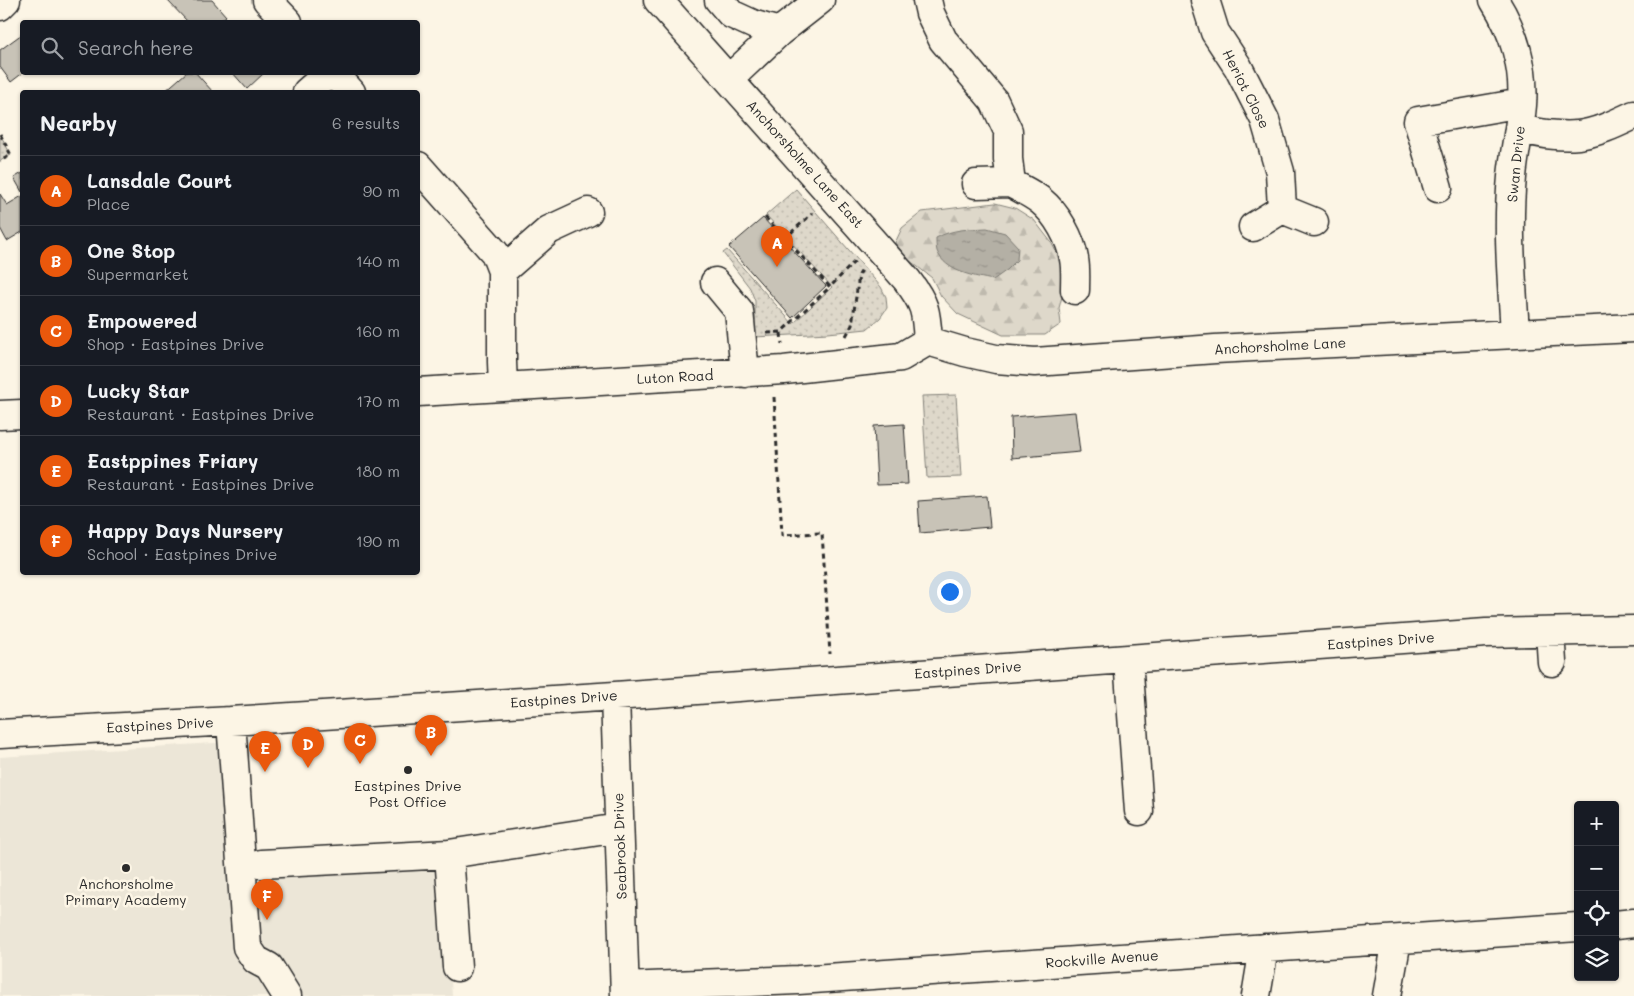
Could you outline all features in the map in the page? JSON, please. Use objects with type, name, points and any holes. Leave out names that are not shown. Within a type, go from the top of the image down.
[{"type":"street","points":[[0,6],[6,0]]},
{"type":"street","points":[[267,0],[286,20]]},
{"type":"street","name":"Anchorsholme Lane East","points":[[658,0],[907,280],[921,298],[926,315],[928,341]]},
{"type":"street","points":[[719,0],[731,14],[755,25],[780,32]]},
{"type":"street","points":[[730,79],[780,32],[820,0]]},
{"type":"street","points":[[927,0],[930,13],[943,40],[994,101],[1008,131],[1008,160],[1011,183]]},
{"type":"street","name":"Heriot Close","points":[[1205,0],[1215,32],[1238,67],[1265,120],[1280,172],[1282,210]]},
{"type":"street","name":"Swan Drive","points":[[1494,0],[1502,12],[1514,40],[1521,73],[1521,116],[1512,177],[1510,251],[1515,333]]},
{"type":"street","points":[[310,90],[328,75]]},
{"type":"street","points":[[334,75],[349,90]]},
{"type":"street","points":[[1438,188],[1418,121],[1521,116],[1548,135],[1579,135],[1607,127],[1634,115]]},
{"type":"street","points":[[420,168],[495,253],[502,271],[503,387]]},
{"type":"street","points":[[976,184],[1011,183],[1044,204],[1064,231],[1069,242],[1074,259],[1075,290]]},
{"type":"street","points":[[1253,227],[1282,210],[1314,222]]},
{"type":"street","points":[[502,271],[549,230],[588,212]]},
{"type":"street","points":[[715,282],[739,310],[745,373]]},
{"type":"street","name":"Anchorsholme Lane","points":[[928,341],[996,359],[1035,362],[1215,350],[1634,328]]},
{"type":"street","name":"Luton Road","points":[[420,392],[745,373],[828,366],[901,357],[928,341]]},
{"type":"street","points":[[0,415],[20,414]]},
{"type":"street","name":"Eastpines Drive","points":[[0,734],[615,696],[1476,634],[1634,630]]},
{"type":"street","points":[[1550,632],[1552,662]]},
{"type":"street","points":[[1128,659],[1139,811]]},
{"type":"street","name":"Seabrook Drive","points":[[615,696],[625,992]]},
{"type":"street","points":[[231,721],[247,947],[256,960],[269,967],[287,996]]},
{"type":"street","points":[[261,864],[449,854],[619,828]]},
{"type":"street","points":[[449,854],[457,967]]},
{"type":"street","points":[[1619,925],[1634,923]]},
{"type":"street","name":"Rockville Avenue","points":[[625,992],[1574,927]]},
{"type":"street","points":[[1387,996],[1398,940]]},
{"type":"street","points":[[1256,996],[1264,948]]},
{"type":"path","points":[[0,134],[12,155],[0,161]]},
{"type":"path","points":[[785,239],[833,196]]},
{"type":"path","points":[[765,216],[830,287]]},
{"type":"path","points":[[741,334],[781,332],[875,243]]},
{"type":"path","points":[[828,366],[852,325],[859,275],[875,243]]},
{"type":"path","points":[[773,371],[782,535],[822,533],[832,680]]},
{"type":"shaded area","name":"Anchorsholme Primary Academy","points":[[244,741],[252,874],[443,862],[452,996],[0,996],[0,757]]},
{"type":"green space","points":[[0,134],[11,155],[0,161]]},
{"type":"green space","points":[[796,189],[881,287],[886,297],[887,308],[880,318],[867,329],[755,337],[755,301],[750,288],[723,253],[727,250],[793,324],[832,287],[766,215]]},
{"type":"green space","points":[[995,203],[1015,208],[1034,220],[1051,242],[1061,261],[1065,285],[1059,308],[1061,324],[1045,335],[1003,335],[958,314],[941,296],[932,278],[909,260],[895,243],[902,228],[922,212]]},
{"type":"green space","points":[[956,395],[961,477],[927,478],[922,396]]},
{"type":"water","points":[[987,228],[1005,233],[1018,247],[1017,260],[993,280],[977,277],[953,268],[946,264],[937,251],[936,238],[942,235],[954,231]]},
{"type":"building","points":[[167,0],[212,0],[226,16],[221,20],[186,20]]},
{"type":"building","points":[[20,35],[20,75],[11,82],[0,67],[0,50]]},
{"type":"building","points":[[184,75],[198,75],[211,90],[166,90]]},
{"type":"building","points":[[235,75],[262,75],[247,89]]},
{"type":"building","points":[[20,174],[20,188],[14,178]]},
{"type":"building","points":[[0,194],[7,205],[20,197],[20,233],[7,241],[0,228]]},
{"type":"building","points":[[763,218],[826,286],[792,318],[729,247]]},
{"type":"building","points":[[1075,412],[1080,452],[1012,458],[1011,417]]},
{"type":"building","points":[[904,424],[908,484],[877,485],[874,426]]},
{"type":"building","points":[[987,496],[990,527],[920,533],[918,501]]},
{"type":"place","name":"Lansdale Court","points":[[777,267]]},
{"type":"place","name":"One Stop","points":[[431,756]]},
{"type":"place","name":"Empowered","points":[[360,764]]},
{"type":"place","name":"Lucky Star","points":[[308,768]]},
{"type":"place","name":"Eastpines Drive Post Office","points":[[408,770]]},
{"type":"place","name":"Eastppines Friary","points":[[265,772]]},
{"type":"place","name":"Anchorsholme Primary Academy","points":[[126,868]]},
{"type":"place","name":"Happy Days Nursery","points":[[267,920]]}]
